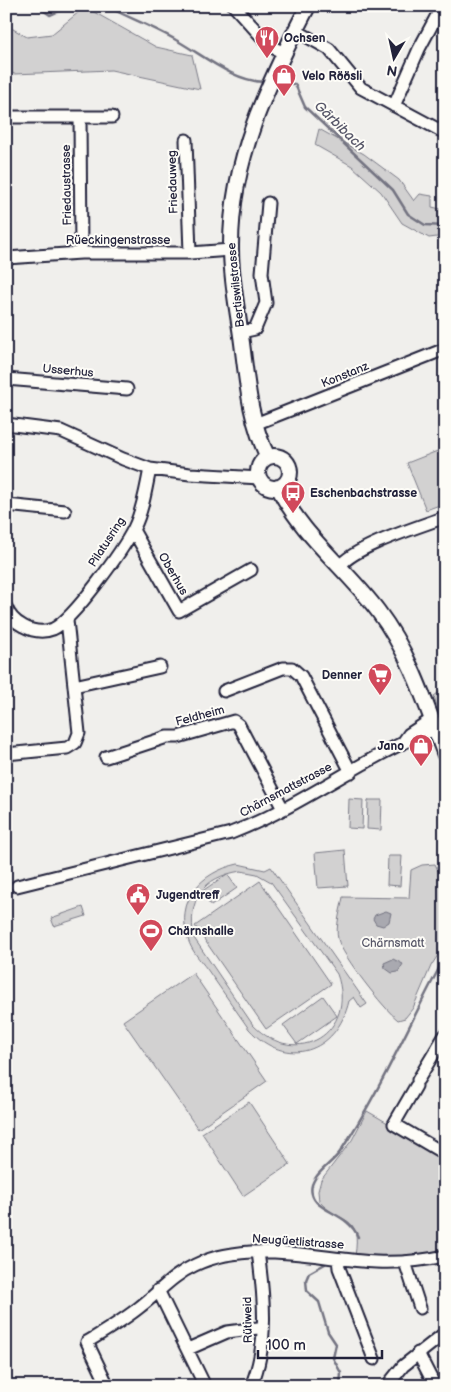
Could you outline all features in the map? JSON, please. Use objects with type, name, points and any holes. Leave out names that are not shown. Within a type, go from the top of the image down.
[{"type":"main road","name":"Bertiswilstrasse","points":[[268,457],[255,424],[241,332],[231,250],[233,203],[239,171],[258,111],[308,6]]},
{"type":"main road","points":[[268,457],[281,458],[290,467],[288,480],[278,487],[267,486],[260,478],[260,466],[268,457]]},
{"type":"main road","points":[[278,487],[298,521],[367,597],[394,636],[416,674],[445,755]]},
{"type":"street","points":[[234,6],[270,46],[284,53]]},
{"type":"street","points":[[394,106],[419,49],[442,6]]},
{"type":"street","points":[[295,30],[328,49],[361,88],[445,133]]},
{"type":"street","points":[[6,117],[112,117]]},
{"type":"street","name":"Friedaustrasse","points":[[80,117],[81,253]]},
{"type":"street","name":"Friedauweg","points":[[186,140],[190,253]]},
{"type":"street","points":[[241,332],[255,329],[266,303],[262,273],[268,203]]},
{"type":"street","name":"Rüeckingenstrasse","points":[[6,258],[81,253],[190,253],[231,250]]},
{"type":"street","name":"Konstanz","points":[[255,424],[445,349]]},
{"type":"street","name":"Usserhus","points":[[6,379],[127,389]]},
{"type":"street","points":[[6,424],[61,431],[75,435],[123,459],[150,469],[190,474],[260,478]]},
{"type":"street","name":"Pilatusring","points":[[6,607],[17,623],[30,630],[42,632],[52,629],[66,620],[105,571],[133,530],[150,469]]},
{"type":"street","points":[[6,505],[64,511]]},
{"type":"street","points":[[340,566],[359,550],[445,517]]},
{"type":"street","name":"Oberhus","points":[[133,530],[179,611],[251,570]]},
{"type":"street","points":[[6,754],[66,748],[75,742],[79,733],[66,620]]},
{"type":"street","points":[[74,686],[160,668]]},
{"type":"street","name":"Feldheim","points":[[224,691],[283,668],[294,670],[301,676],[351,772]]},
{"type":"street","name":"Feldheim","points":[[106,757],[168,737],[178,737],[234,721],[239,724],[283,808]]},
{"type":"street","name":"Chärnsmattstrasse","points":[[17,886],[231,833],[351,772],[403,743],[409,734],[433,724]]},
{"type":"street","points":[[445,1035],[394,1124],[445,1154]]},
{"type":"street","name":"Neugüetlistrasse","points":[[108,1386],[87,1342],[139,1308],[180,1273],[196,1264],[236,1254],[258,1252],[338,1259],[405,1262],[445,1256]]},
{"type":"street","name":"Rütiweid","points":[[251,1386],[262,1354],[263,1337],[258,1252]]},
{"type":"street","points":[[338,1259],[339,1268],[374,1358]]},
{"type":"street","points":[[405,1262],[420,1308]]},
{"type":"street","points":[[158,1290],[205,1386]]},
{"type":"street","points":[[188,1349],[227,1332],[258,1328]]},
{"type":"street","points":[[387,1386],[397,1372],[418,1353],[445,1333]]},
{"type":"street","points":[[418,1353],[435,1386]]},
{"type":"green space","points":[[85,7],[156,47],[192,55],[200,89],[111,70],[14,74],[6,70],[6,25],[27,37],[52,34]]},
{"type":"green space","points":[[319,129],[364,154],[399,180],[414,201],[420,194],[432,196],[432,207],[445,210],[445,236],[429,238],[402,223],[381,192],[352,166],[315,145]]},
{"type":"green space","points":[[445,448],[445,503],[426,510],[407,463]]},
{"type":"green space","points":[[445,688],[445,735],[434,696]]},
{"type":"green space","points":[[349,799],[363,800],[362,829],[348,828]]},
{"type":"green space","points":[[368,800],[382,800],[381,830],[367,829]]},
{"type":"green space","points":[[345,850],[348,886],[318,888],[315,853]]},
{"type":"green space","points":[[388,856],[402,856],[400,886],[387,885]]},
{"type":"green space","points":[[238,864],[265,870],[271,867],[367,1004],[361,1008],[354,997],[349,1001],[343,1019],[334,1033],[322,1044],[308,1050],[294,1052],[279,1049],[263,1042],[249,1029],[191,947],[185,925],[185,912],[188,900],[202,881],[225,868]],"holes":[[[241,871],[257,874],[271,882],[337,974],[341,995],[339,1013],[331,1027],[319,1038],[304,1044],[288,1044],[270,1038],[253,1025],[194,938],[193,912],[200,893],[207,885],[227,874]]]},
{"type":"green space","name":"Chärnsmatt","points":[[435,864],[445,885],[445,944],[431,966],[413,1008],[405,1018],[398,1020],[364,982],[341,947],[337,929],[343,897],[409,898],[411,870],[422,865]]},
{"type":"green space","points":[[227,874],[237,888],[211,906],[201,892]]},
{"type":"green space","points":[[260,881],[331,984],[266,1029],[195,926]]},
{"type":"green space","points":[[83,907],[86,916],[54,926],[51,918]]},
{"type":"green space","points":[[193,973],[267,1081],[198,1129],[123,1021]]},
{"type":"green space","points":[[323,996],[337,1016],[297,1044],[283,1025]]},
{"type":"green space","points":[[249,1102],[290,1164],[243,1196],[202,1133]]},
{"type":"green space","points":[[367,1111],[445,1156],[445,1252],[418,1257],[355,1256],[355,1232],[352,1226],[348,1221],[327,1209],[319,1201],[318,1191],[321,1180],[352,1140]]},
{"type":"shaded area","points":[[386,911],[391,913],[389,922],[383,926],[376,924],[373,919],[375,915]]},
{"type":"shaded area","points":[[393,959],[403,964],[398,972],[392,973],[385,968],[384,963]]},
{"type":"waterway","name":"Gärbibach","points":[[37,6],[50,15],[70,6]]},
{"type":"waterway","name":"Gärbibach","points":[[106,6],[168,35],[231,73],[242,78],[266,82]]},
{"type":"waterway","name":"Gärbibach","points":[[277,83],[295,84],[305,107],[393,190],[408,214],[425,225],[445,226]]},
{"type":"waterway","points":[[358,1237],[348,1223],[315,1200],[311,1188],[321,1171],[340,1152],[369,1105],[445,957]]},
{"type":"waterway","points":[[325,1264],[309,1273],[306,1280],[307,1291],[319,1302],[328,1332],[336,1344],[333,1358],[341,1373],[340,1386]]},
{"type":"place","name":"Ochsen","points":[[267,59]]},
{"type":"place","name":"Velo Röösli","points":[[284,97]]},
{"type":"place","name":"Eschenbachstrasse","points":[[293,514]]},
{"type":"place","name":"Denner","points":[[380,696]]},
{"type":"place","name":"Jano","points":[[421,767]]},
{"type":"place","name":"Jugendtreff","points":[[138,916]]},
{"type":"place","name":"Chärnshalle","points":[[151,952]]}]
